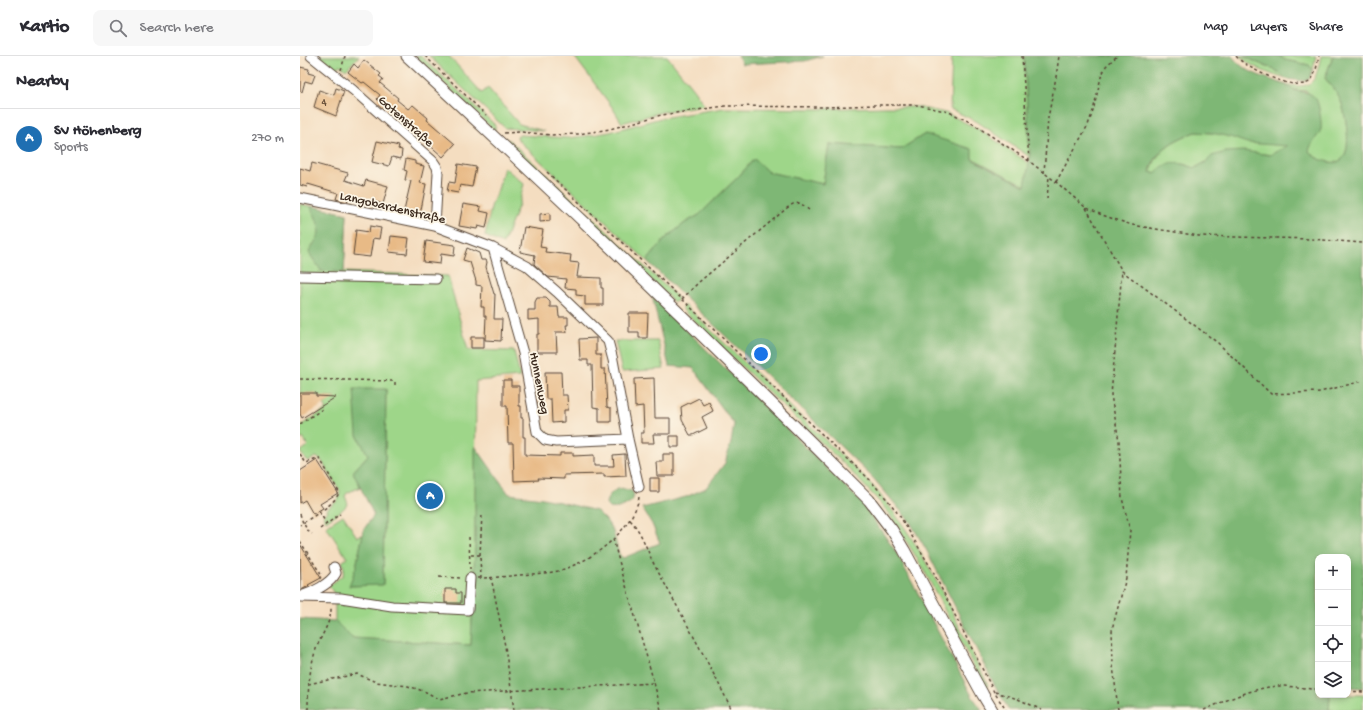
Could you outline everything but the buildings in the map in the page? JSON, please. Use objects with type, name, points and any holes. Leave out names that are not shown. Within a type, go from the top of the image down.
[{"type":"main road","points":[[407,56],[502,144],[674,308],[869,500],[888,525],[904,550],[992,710]]},
{"type":"street","name":"Gotenstraße","points":[[311,56],[339,78],[433,161],[437,167],[438,174],[435,226]]},
{"type":"street","name":"Langobardenstraße","points":[[300,198],[435,226],[493,248],[527,266],[557,292],[608,341],[639,487]]},
{"type":"street","name":"Hunnenweg","points":[[493,248],[523,353],[537,432],[545,440],[556,442],[628,439]]},
{"type":"street","points":[[300,276],[436,278]]},
{"type":"street","points":[[300,597],[312,592],[332,578],[336,573],[334,567]]},
{"type":"street","points":[[300,597],[341,598],[392,606],[468,610],[470,573]]},
{"type":"path","points":[[339,78],[344,56]]},
{"type":"path","points":[[425,56],[488,117]]},
{"type":"path","points":[[1022,56],[1029,161]]},
{"type":"path","points":[[1044,173],[1048,118],[1056,77],[1058,56]]},
{"type":"path","points":[[1056,182],[1088,125],[1101,77],[1106,66],[1117,56]]},
{"type":"path","points":[[1236,56],[1243,63],[1270,76],[1288,83],[1299,85],[1305,84],[1312,79],[1319,56]]},
{"type":"path","points":[[505,132],[551,135],[579,134],[610,129],[661,115],[725,106],[825,107],[910,104],[944,110],[965,119],[981,128],[1029,161],[1085,207],[1102,215],[1132,225],[1199,236],[1311,239],[1363,243]]},
{"type":"path","points":[[1047,199],[1049,176]]},
{"type":"path","points":[[682,299],[699,282],[787,208],[793,204],[800,204],[809,210]]},
{"type":"path","points":[[1085,207],[1122,271],[1218,343],[1271,394],[1320,392],[1363,381]]},
{"type":"path","points":[[1118,710],[1113,665],[1112,629],[1126,578],[1130,530],[1122,498],[1119,441],[1111,395],[1122,271]]},
{"type":"path","points":[[300,379],[395,381],[395,388]]},
{"type":"path","points":[[300,424],[324,408]]},
{"type":"path","points":[[300,454],[306,463],[317,458],[320,459],[338,489],[338,494],[335,500],[300,524]]},
{"type":"path","points":[[482,514],[480,555],[481,578],[557,571],[578,563],[599,551],[613,539],[630,520],[639,500],[639,487]]},
{"type":"path","points":[[319,512],[327,524]]},
{"type":"path","points":[[300,514],[303,523],[312,534]]},
{"type":"path","points":[[320,529],[340,514]]},
{"type":"path","points":[[630,520],[636,526],[655,566],[700,647],[732,710]]},
{"type":"path","points":[[439,577],[470,573],[469,536]]},
{"type":"path","points":[[613,539],[661,710]]},
{"type":"path","points":[[300,541],[322,575],[322,579]]},
{"type":"path","points":[[470,555],[480,555]]},
{"type":"path","points":[[491,578],[505,646],[514,710]]},
{"type":"path","points":[[308,710],[308,684],[311,667],[316,647],[330,617]]},
{"type":"path","points":[[308,684],[358,674],[376,682],[408,686],[426,692],[439,699],[467,693],[512,689],[654,682]]},
{"type":"path","points":[[1204,710],[1229,699],[1264,688],[1277,686],[1315,690]]},
{"type":"path","points":[[1351,691],[1363,692]]},
{"type":"path","points":[[994,692],[1018,699],[1042,710]]},
{"type":"green space","points":[[319,56],[359,56],[346,70],[340,65],[335,69]]},
{"type":"green space","points":[[415,56],[421,56],[495,125],[495,130],[494,130]]},
{"type":"green space","points":[[429,56],[449,56],[482,93],[488,88],[519,124],[544,131],[505,128]]},
{"type":"green space","points":[[574,56],[667,56],[704,105],[662,112],[622,123]]},
{"type":"green space","points":[[738,56],[823,56],[805,61],[742,64]]},
{"type":"green space","points":[[952,56],[1024,56],[1030,157],[976,121],[950,109]]},
{"type":"green space","points":[[1024,56],[1232,56],[1242,67],[1262,77],[1284,84],[1294,90],[1311,94],[1316,99],[1320,114],[1321,129],[1309,151],[1315,157],[1320,159],[1329,162],[1338,162],[1343,157],[1348,140],[1346,120],[1341,101],[1325,78],[1333,56],[1363,56],[1363,688],[1351,687],[1351,554],[1315,554],[1315,698],[1330,698],[1329,710],[1009,710],[996,688],[927,551],[910,522],[874,479],[647,261],[666,238],[685,223],[699,215],[739,176],[754,159],[768,172],[823,184],[829,144],[901,149],[925,134],[972,149],[972,159],[1025,186],[1030,157]],"holes":[[[1195,132],[1212,133],[1247,143],[1287,146],[1270,155],[1244,151],[1226,152],[1212,156],[1206,162],[1195,168],[1174,163],[1165,166],[1155,173],[1150,172],[1161,151],[1180,138]]]},
{"type":"green space","points":[[1240,56],[1273,68],[1286,79],[1256,67]]},
{"type":"green space","points":[[1243,56],[1279,56],[1285,60],[1309,65],[1313,70],[1309,79],[1305,81],[1286,79],[1273,68],[1267,67]]},
{"type":"green space","points":[[1279,56],[1316,56],[1313,70],[1309,65],[1285,60]]},
{"type":"green space","points":[[1321,56],[1333,56],[1325,78],[1341,101],[1346,120],[1348,140],[1343,157],[1338,162],[1329,162],[1320,159],[1315,157],[1309,151],[1310,144],[1321,129],[1307,91],[1296,90],[1283,84],[1293,86],[1307,85],[1317,73]]},
{"type":"green space","points":[[917,107],[946,113],[980,130],[1030,164],[1026,186],[925,134],[901,149],[829,144],[823,184],[768,172],[754,159],[739,176],[699,215],[685,223],[666,238],[647,261],[519,141],[517,137],[518,135],[567,138],[586,136],[610,132],[661,118],[724,108],[820,109]]},
{"type":"green space","points":[[1195,132],[1212,133],[1288,146],[1270,155],[1212,156],[1206,162],[1195,168],[1183,164],[1163,166],[1155,173],[1150,173],[1157,157],[1167,146]]},
{"type":"green space","points":[[505,139],[509,140],[677,297],[677,301],[674,302]]},
{"type":"green space","points":[[504,167],[524,184],[518,207],[503,244],[485,236],[492,203],[498,190]]},
{"type":"green space","points":[[300,204],[347,214],[344,272],[448,276],[468,350],[514,351],[520,377],[476,381],[475,547],[471,645],[351,638],[335,621],[335,595],[329,586],[343,575],[344,568],[342,562],[347,558],[326,526],[343,515],[357,537],[363,534],[356,567],[350,586],[383,584],[386,389],[357,435],[368,455],[353,472],[360,487],[347,493],[345,496],[348,504],[341,511],[326,521],[323,515],[328,511],[327,509],[337,501],[340,491],[321,460],[316,457],[309,461],[306,460],[300,452],[308,446],[303,438],[300,440],[300,426],[327,409],[324,404],[335,397],[316,396],[316,393],[307,393],[300,396]]},
{"type":"green space","points":[[311,206],[347,214],[344,272],[321,271],[310,255],[309,252],[319,233],[318,224]]},
{"type":"green space","points":[[652,296],[862,503],[896,552],[972,696],[982,710],[300,710],[300,619],[335,621],[352,638],[471,645],[475,547],[475,446],[509,494],[543,498],[597,511],[606,520],[613,531],[619,554],[623,558],[660,543],[652,524],[642,508],[686,497],[706,488],[725,463],[731,443],[734,424],[693,368],[669,366]]},
{"type":"green space","points":[[683,306],[686,306],[882,496],[904,526],[930,570],[988,685],[987,689],[985,688],[923,568],[889,513],[848,468],[684,311]]},
{"type":"green space","points":[[615,341],[658,341],[664,369],[622,372]]},
{"type":"green space","points":[[354,389],[386,389],[383,585],[349,586],[356,567],[364,529],[374,515],[353,472],[368,455],[357,435]]},
{"type":"green space","points":[[621,488],[632,491],[634,495],[632,501],[621,507],[609,508],[606,503],[611,493]]},
{"type":"green space","points":[[1351,695],[1363,695],[1363,710],[1329,710],[1330,698],[1351,698]]},
{"type":"place","name":"SV Höhenberg","points":[[430,496]]}]
